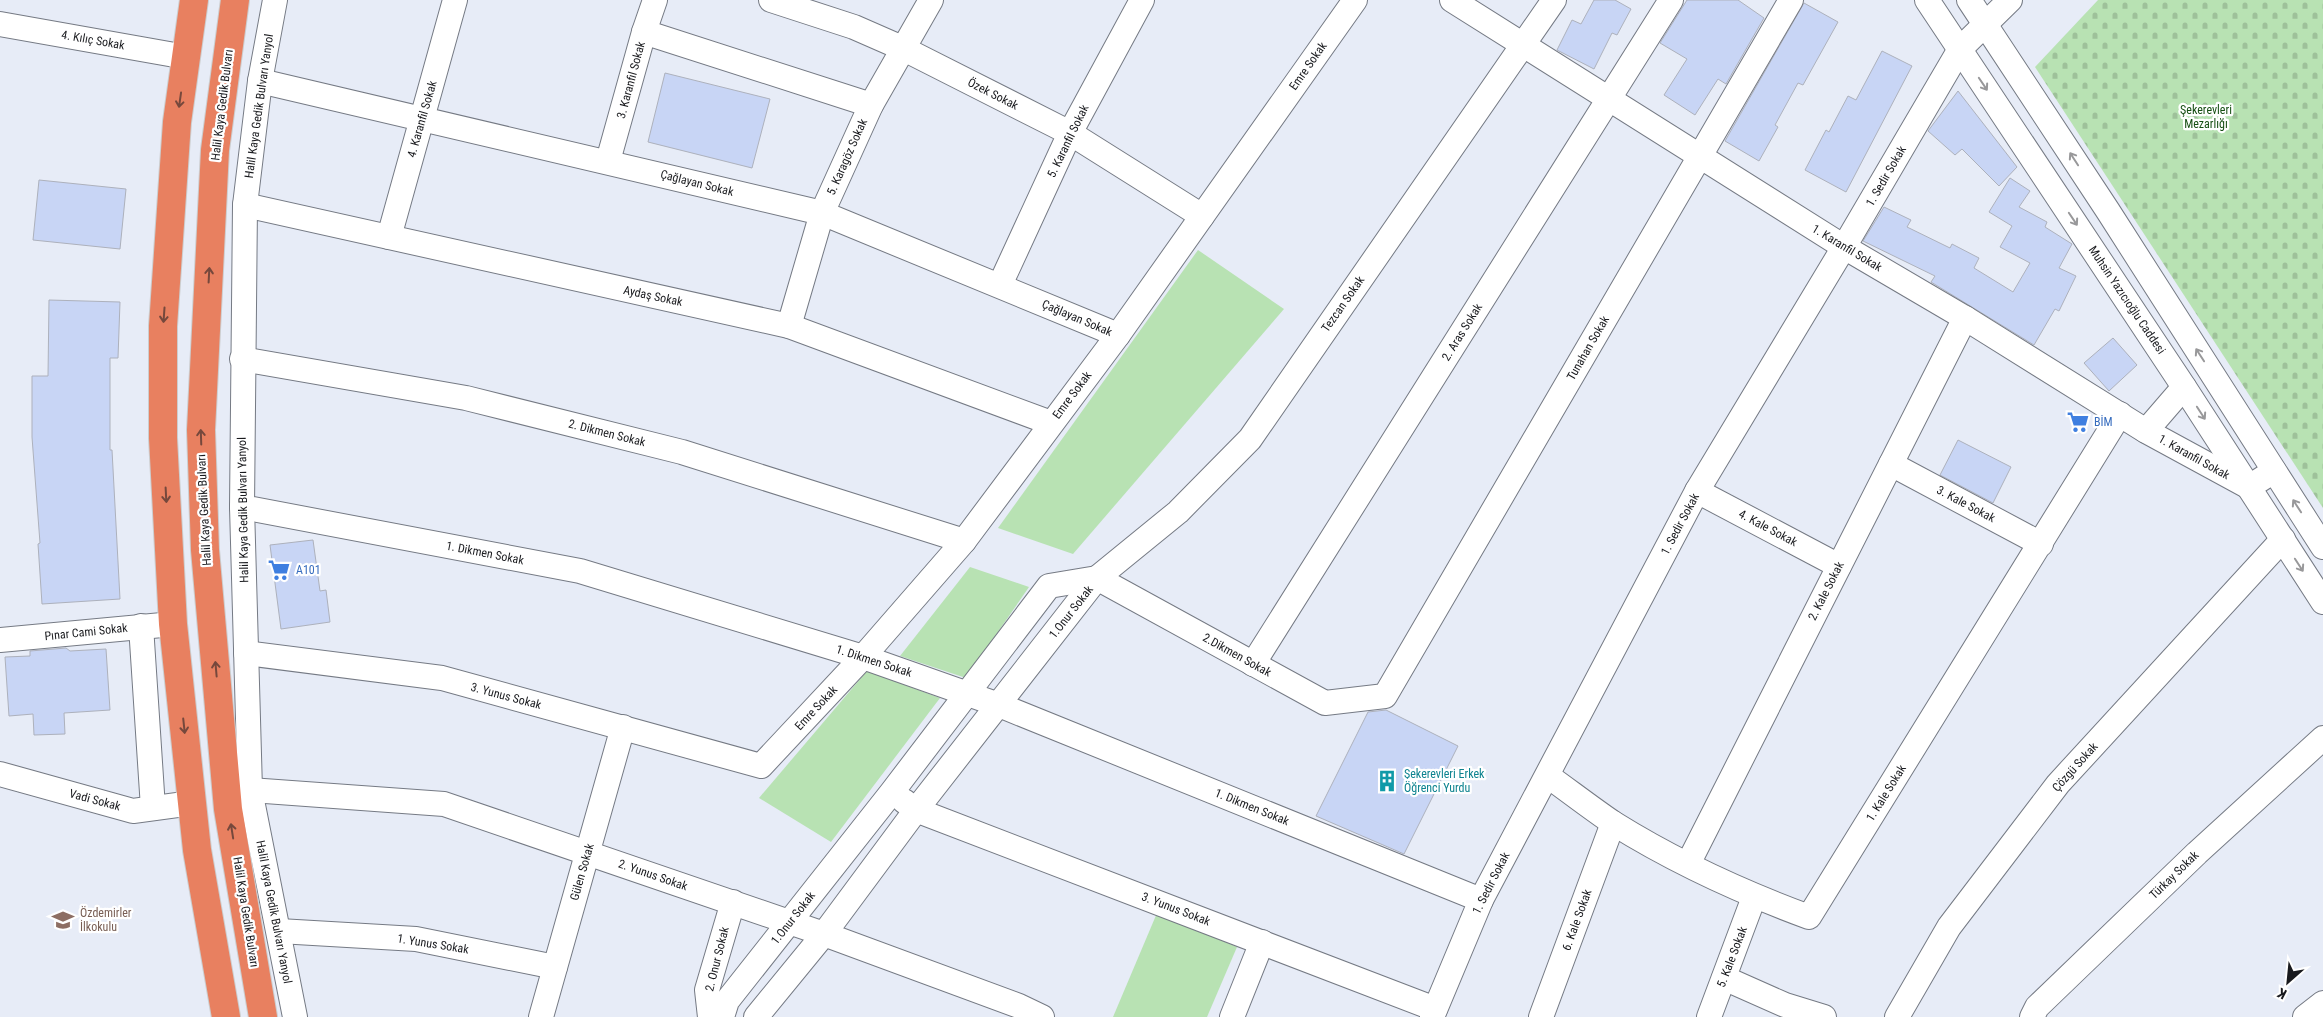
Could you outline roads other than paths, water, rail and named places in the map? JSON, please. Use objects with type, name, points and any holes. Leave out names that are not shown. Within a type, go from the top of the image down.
[{"type":"highway","points":[[194,0],[177,122],[163,326],[164,438],[173,624],[197,850],[226,1017]]},
{"type":"highway","name":"Halil Kaya Gedik Bulvarı","points":[[235,0],[215,150],[200,430],[205,550],[228,809],[263,1017]]},
{"type":"street","name":"Halil Kaya Gedik Bulvarı Yanyol","points":[[275,0],[260,81],[245,205],[242,507],[250,790],[279,931],[294,1017]]},
{"type":"street","name":"4. Karanfil Sokak","points":[[389,238],[455,0]]},
{"type":"street","name":"3. Karanfil Sokak","points":[[608,161],[644,32],[656,0]]},
{"type":"street","name":"Özek Sokak","points":[[771,0],[854,27],[902,48],[1070,133],[1202,216]]},
{"type":"street","name":"5. Karagöz Sokak","points":[[789,326],[822,213],[871,105],[931,0]]},
{"type":"street","name":"5. Karanfil Sokak","points":[[1000,285],[1070,133],[1142,0]]},
{"type":"street","name":"Emre Sokak","points":[[760,766],[863,657],[964,541],[1118,335],[1354,0]]},
{"type":"street","name":"1. Karanfil Sokak","points":[[1452,0],[1844,247],[1965,318],[2146,431],[2249,487]]},
{"type":"street","name":"Tezcan Sokak","points":[[1097,578],[1178,512],[1250,438],[1554,0]]},
{"type":"street","name":"2. Aras Sokak","points":[[1253,664],[1671,0]]},
{"type":"street","name":"Muhsin Yazıcıoğlu Caddesi","points":[[1927,0],[2184,387],[2323,602]]},
{"type":"street","points":[[1969,0],[2108,212],[2323,547]]},
{"type":"street","name":"1. Sedir Sokak","points":[[1434,1013],[1481,900],[1697,490],[1844,247],[1960,49],[2010,0]]},
{"type":"street","name":"Tunahan Sokak","points":[[1385,696],[1699,157],[1781,4]]},
{"type":"street","name":"4. Kılıç Sokak","points":[[0,24],[186,57]]},
{"type":"street","points":[[644,32],[871,105]]},
{"type":"street","name":"Çağlayan Sokak","points":[[260,81],[608,161],[822,213],[1118,335]]},
{"type":"street","name":"Aydaş Sokak","points":[[245,205],[789,326],[1051,423]]},
{"type":"street","name":"2. Kale Sokak","points":[[1688,864],[1965,318]]},
{"type":"street","name":"2. Dikmen Sokak","points":[[242,359],[466,398],[682,452],[964,541]]},
{"type":"street","points":[[2146,431],[2184,387]]},
{"type":"street","name":"1. Kale Sokak","points":[[1548,776],[1613,823],[1688,864],[1754,897],[1809,917],[2120,414]]},
{"type":"street","name":"3. Kale Sokak","points":[[1891,464],[2041,544]]},
{"type":"street","points":[[2249,487],[2274,470]]},
{"type":"street","name":"4. Kale Sokak","points":[[1697,490],[1839,566]]},
{"type":"street","name":"1. Dikmen Sokak","points":[[242,507],[580,571],[863,657],[967,692],[1481,900]]},
{"type":"street","name":"Çözgü Sokak","points":[[1897,1017],[1949,927],[2058,784],[2283,540]]},
{"type":"street","name":"2.Dikmen Sokak","points":[[1097,578],[1325,703],[1385,696]]},
{"type":"street","name":"1.Onur Sokak","points":[[722,1017],[727,1001],[892,792],[1049,586],[1097,578]]},
{"type":"street","name":"1.Onur Sokak","points":[[756,1017],[824,934],[916,810],[1097,578]]},
{"type":"street","name":"Pınar Cami Sokak","points":[[0,640],[173,624]]},
{"type":"street","points":[[141,626],[153,808]]},
{"type":"street","name":"3. Yunus Sokak","points":[[246,653],[442,678],[760,766]]},
{"type":"street","name":"Gülen Sokak","points":[[542,1017],[623,727]]},
{"type":"street","name":"Türkay Sokak","points":[[2032,1017],[2037,1007],[2190,859],[2323,738]]},
{"type":"street","name":"Vadi Sokak","points":[[0,774],[133,811],[192,803]]},
{"type":"street","name":"2. Yunus Sokak","points":[[250,790],[444,804],[824,934],[1017,1012],[1042,1017]]},
{"type":"street","name":"3. Yunus Sokak","points":[[892,792],[916,810],[1262,942],[1434,1013]]},
{"type":"street","name":"6. Kale Sokak","points":[[1541,1017],[1613,823]]},
{"type":"street","name":"5. Kale Sokak","points":[[1709,1017],[1754,897]]},
{"type":"street","name":"2. Onur Sokak","points":[[710,1017],[707,990],[732,902]]},
{"type":"street","name":"1. Yunus Sokak","points":[[279,931],[416,939],[555,967]]},
{"type":"street","points":[[1232,1017],[1262,942]]},
{"type":"street","points":[[1724,978],[1785,1005],[1824,1017]]},
{"type":"street","points":[[2304,1017],[2323,1003]]},
{"type":"place","name":"BİM","points":[[2078,422]]},
{"type":"place","name":"A101","points":[[279,570]]},
{"type":"place","name":"Şekerevleri Erkek Öğrenci Yurdu","points":[[1387,781]]},
{"type":"place","name":"Özdemirler İlkokulu","points":[[63,920]]},
{"type":"park label","name":"Şekerevleri Mezarlığı","points":[[2206,117]]}]
